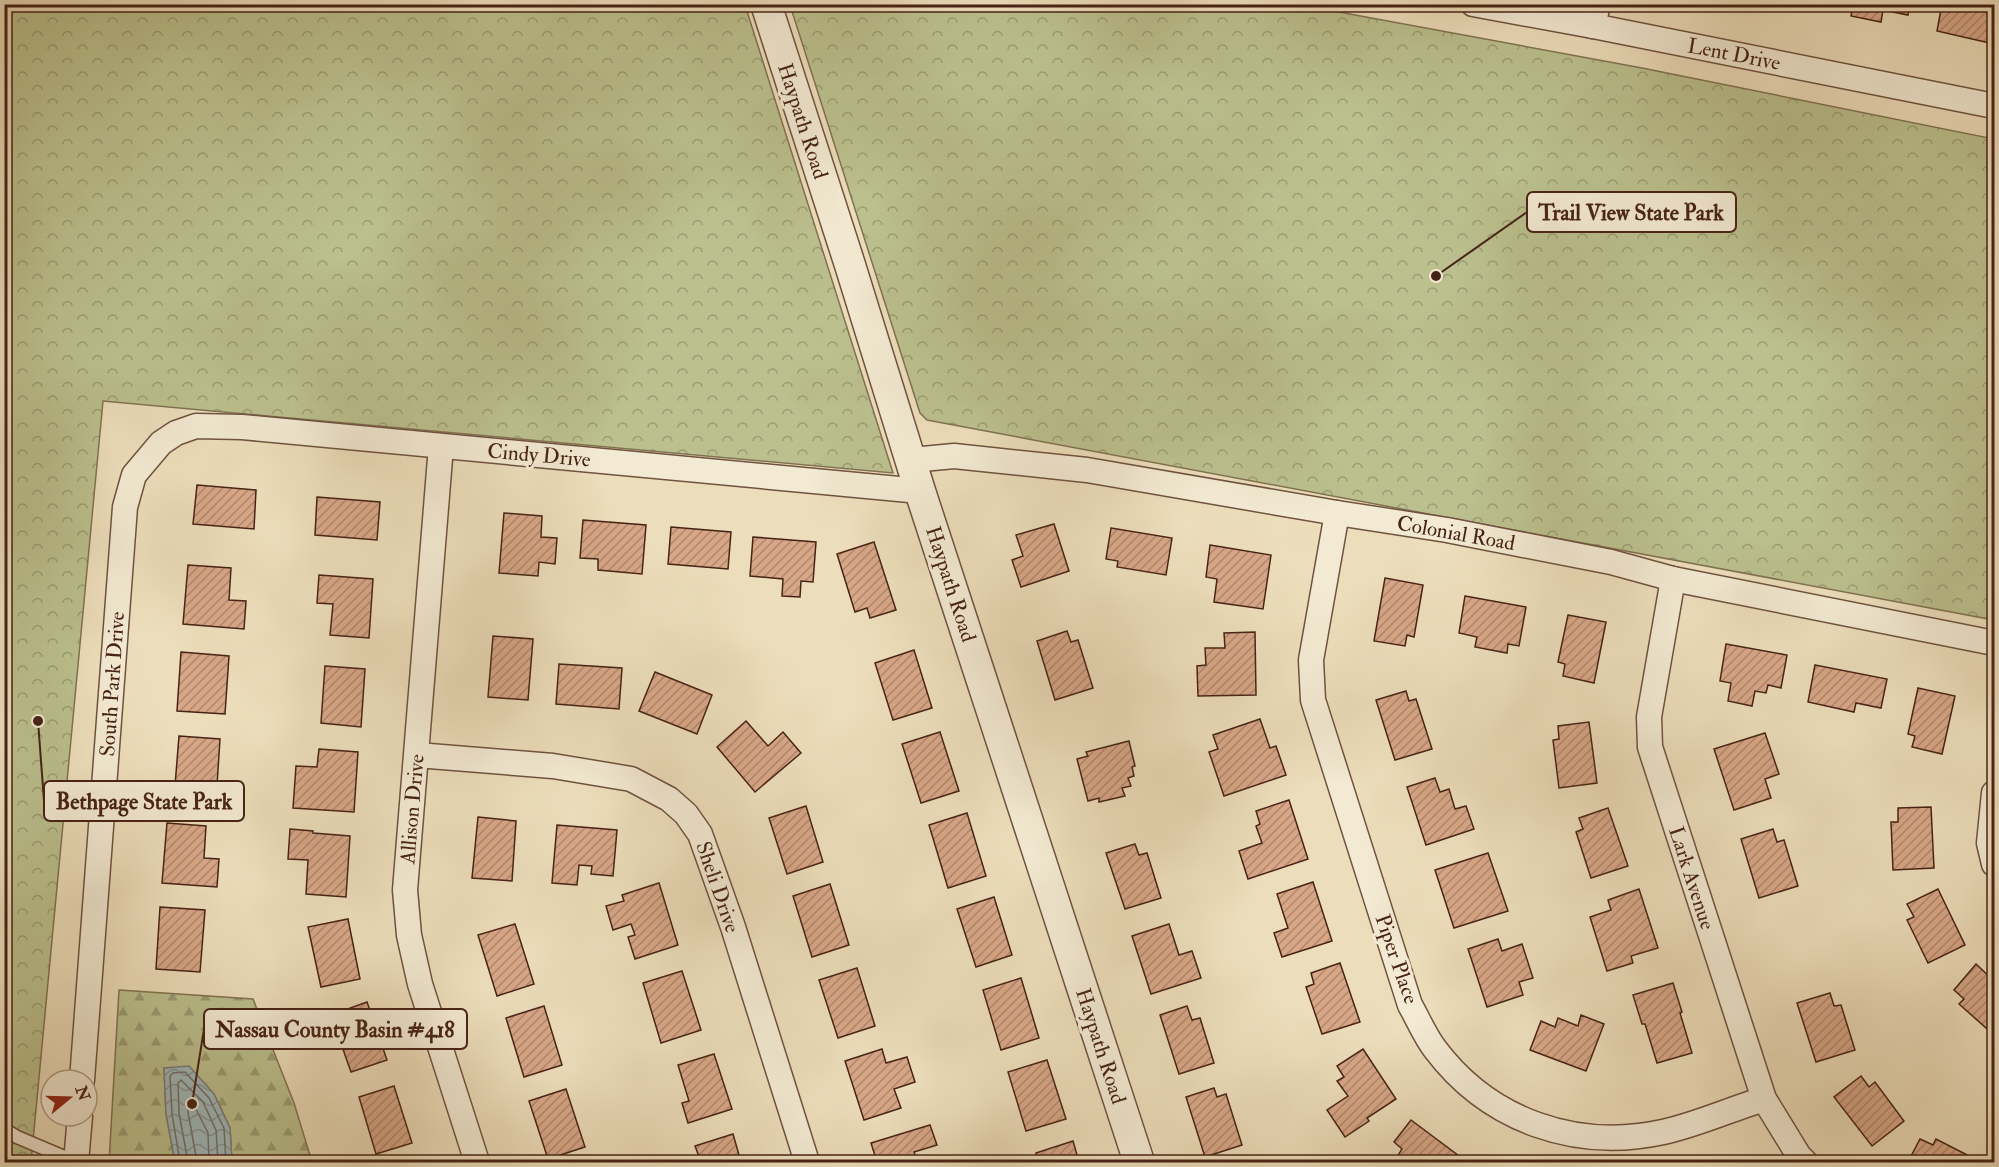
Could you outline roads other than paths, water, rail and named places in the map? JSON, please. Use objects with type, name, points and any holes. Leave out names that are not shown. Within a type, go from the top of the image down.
[{"type":"street","name":"Haypath Road","points":[[766,4],[920,490],[1139,1162]]},
{"type":"street","name":"Lent Drive","points":[[1473,4],[1596,15],[1995,106]]},
{"type":"street","name":"Cindy Drive","points":[[161,443],[176,433],[196,426],[242,427],[920,490]]},
{"type":"street","name":"South Park Drive","points":[[83,1068],[125,507],[135,476],[161,443]]},
{"type":"street","name":"Allison Drive","points":[[441,446],[405,890],[409,936],[420,984],[477,1162]]},
{"type":"street","name":"Colonial Road","points":[[912,460],[954,456],[1087,470],[1447,530],[1611,562],[1673,579],[1995,643]]},
{"type":"street","name":"Piper Place","points":[[1337,513],[1311,660],[1313,700],[1410,1005],[1434,1048],[1467,1084],[1495,1105],[1549,1130],[1579,1137],[1609,1139],[1663,1132],[1764,1099]]},
{"type":"street","name":"Lark Avenue","points":[[1673,579],[1649,717],[1650,747],[1764,1099],[1798,1156],[1805,1162]]},
{"type":"street","name":"Sheli Drive","points":[[417,755],[553,766],[631,779],[669,799],[686,814],[700,834],[733,927],[807,1162]]},
{"type":"street","points":[[1995,793],[1989,843],[1995,864]]},
{"type":"street","points":[[76,1162],[79,1128]]},
{"type":"lane","points":[[4,1129],[17,1137],[76,1162]]},
{"type":"water","points":[[189,1066],[214,1094],[230,1128],[232,1162],[175,1162],[166,1114],[164,1068]]},
{"type":"place","name":"Trail View State Park","points":[[1436,276]]},
{"type":"place","name":"Bethpage State Park","points":[[38,721]]},
{"type":"place","name":"Nassau County Basin #418","points":[[192,1104]]}]
